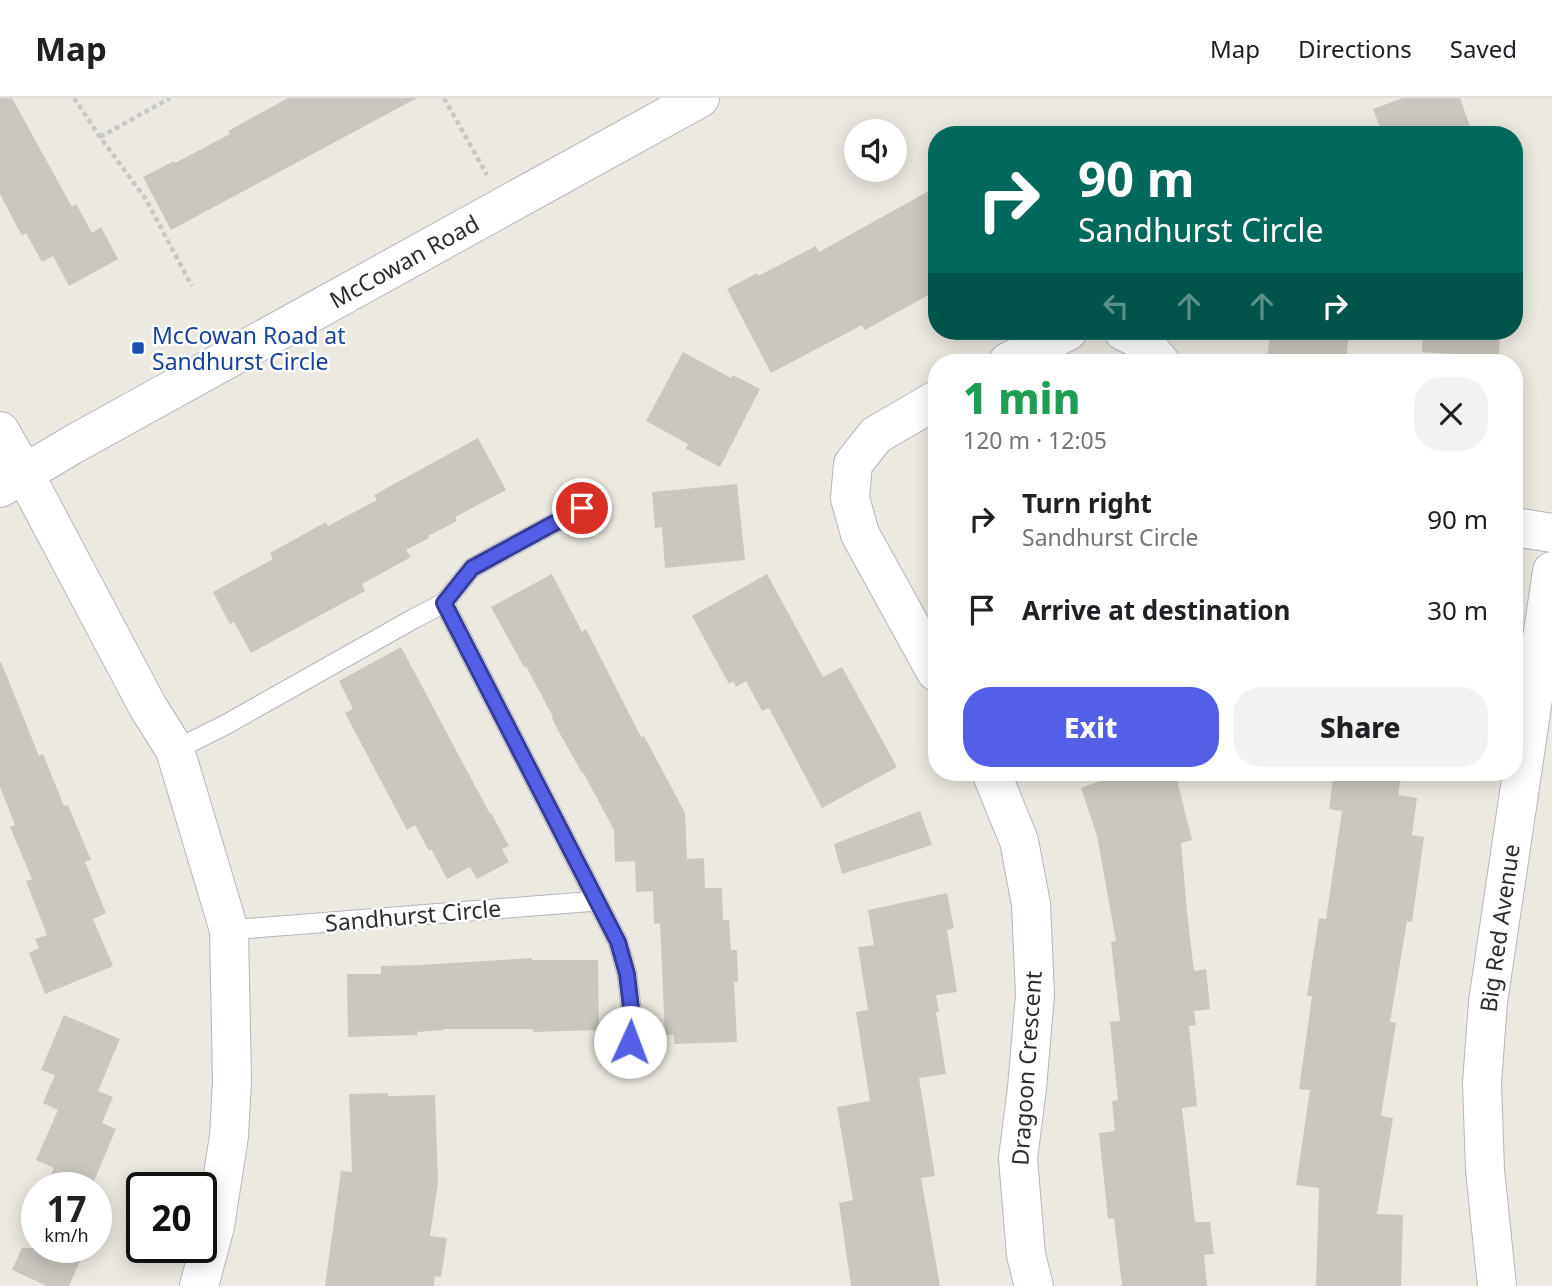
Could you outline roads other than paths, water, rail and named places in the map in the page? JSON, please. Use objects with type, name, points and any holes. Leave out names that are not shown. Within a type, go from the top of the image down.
[{"type":"street","name":"McCowan Road","points":[[12,480],[700,98]]},
{"type":"street","points":[[1023,354],[1051,340]]},
{"type":"street","points":[[1141,340],[1153,354]]},
{"type":"street","points":[[928,405],[876,435],[853,464],[850,498],[860,534],[928,657]]},
{"type":"street","points":[[0,431],[12,480],[175,750],[229,930],[232,1081],[229,1136],[215,1226],[198,1286]]},
{"type":"street","points":[[1523,528],[1552,533]]},
{"type":"street","name":"Big Red Avenue","points":[[1523,762],[1552,572]]},
{"type":"street","name":"Dragoon Crescent","points":[[995,781],[1019,841],[1031,904],[1035,995],[1018,1158],[1026,1255],[1034,1286]]},
{"type":"street","name":"Big Red Avenue","points":[[1497,1286],[1486,1170],[1482,1083],[1487,1016],[1520,781]]},
{"type":"lane","points":[[175,750],[444,603],[472,568],[582,508]]},
{"type":"lane","points":[[444,603],[618,942],[627,974],[631,1008],[630,1042]]},
{"type":"lane","name":"Sandhurst Circle","points":[[229,930],[597,901]]},
{"type":"place","name":"McCowan Road at Sandhurst Circle","points":[[138,348]]}]
